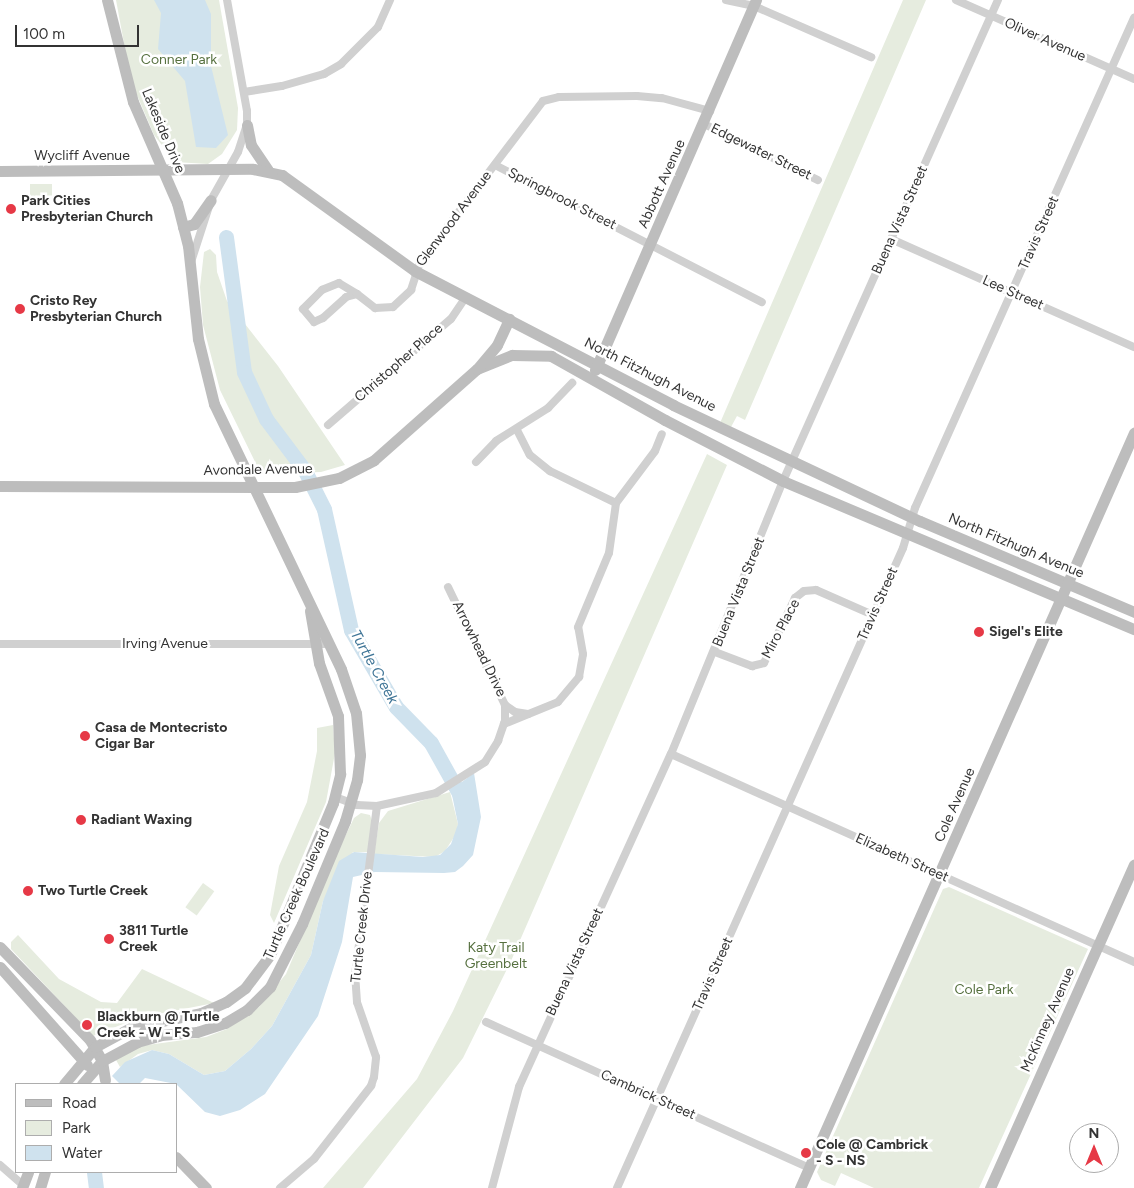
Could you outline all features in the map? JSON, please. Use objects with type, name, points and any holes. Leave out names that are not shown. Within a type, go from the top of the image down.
[{"type":"main road","name":"Lakeside Drive","points":[[107,0],[133,102],[164,170],[183,227],[191,268]]},
{"type":"main road","name":"Abbott Avenue","points":[[591,378],[710,111],[755,3]]},
{"type":"main road","points":[[247,125],[251,145],[268,170]]},
{"type":"main road","name":"North Fitzhugh Avenue","points":[[164,170],[268,170],[300,186],[415,271],[673,405],[912,518],[1067,586],[1134,612]]},
{"type":"main road","name":"Wycliff Avenue","points":[[0,172],[164,170]]},
{"type":"main road","points":[[183,227],[194,224],[211,200]]},
{"type":"main road","name":"Turtle Creek Boulevard","points":[[83,1083],[92,1070],[102,1061],[147,1038],[197,1032],[236,1017],[270,987],[294,942],[351,803],[360,755],[356,713],[330,644],[309,604],[260,487],[214,404],[198,339],[191,268]]},
{"type":"main road","name":"Avondale Avenue","points":[[0,486],[307,486],[351,473],[395,443],[477,369],[496,345],[509,319]]},
{"type":"main road","name":"Avondale Avenue","points":[[477,369],[512,355],[551,356]]},
{"type":"main road","name":"North Fitzhugh Avenue","points":[[551,356],[665,420],[782,481],[907,536],[1134,629]]},
{"type":"main road","points":[[665,420],[673,405]]},
{"type":"main road","name":"Cole Avenue","points":[[800,1188],[1062,601],[1134,433]]},
{"type":"main road","name":"Turtle Creek Boulevard","points":[[65,1083],[82,1060],[95,1048],[145,1022],[201,1013],[226,1002],[259,973],[279,935],[335,797],[341,755],[338,716],[314,644],[309,604]]},
{"type":"main road","points":[[338,716],[356,713]]},
{"type":"main road","name":"McKinney Avenue","points":[[990,1188],[1134,865]]},
{"type":"main road","points":[[279,935],[294,942]]},
{"type":"main road","points":[[0,947],[95,1048],[102,1061],[106,1082]]},
{"type":"main road","points":[[0,967],[82,1060],[106,1082]]},
{"type":"main road","points":[[178,1159],[206,1188]]},
{"type":"main road","points":[[25,1187],[28,1173]]},
{"type":"main road","points":[[40,1188],[45,1173]]},
{"type":"street","points":[[227,0],[244,92],[247,125]]},
{"type":"street","points":[[244,92],[282,86],[324,74],[341,64],[378,27],[390,0]]},
{"type":"street","points":[[726,0],[755,3],[871,57]]},
{"type":"street","name":"Oliver Avenue","points":[[956,0],[1134,79]]},
{"type":"street","name":"Buena Vista Street","points":[[492,1188],[513,1102],[537,1044],[671,754],[715,652],[782,481],[998,0]]},
{"type":"street","name":"Travis Street","points":[[617,1188],[873,615],[907,536],[912,518],[1134,18]]},
{"type":"street","name":"Edgewater Street","points":[[550,98],[637,96],[662,98],[710,111]]},
{"type":"street","name":"Glenwood Avenue","points":[[357,294],[346,297],[323,318],[314,322],[303,310],[322,290],[339,282],[357,294],[375,308],[393,307],[411,290],[415,271],[494,164],[543,101],[550,98]]},
{"type":"street","name":"Edgewater Street","points":[[704,124],[818,180]]},
{"type":"street","name":"Turtle Creek Boulevard","points":[[191,268],[211,200],[229,169],[247,125]]},
{"type":"street","name":"Springbrook Street","points":[[494,164],[762,302]]},
{"type":"street","name":"Lee Street","points":[[891,239],[1134,347]]},
{"type":"street","name":"Christopher Place","points":[[328,425],[451,319],[466,297]]},
{"type":"street","points":[[476,462],[496,441],[518,430],[548,408],[572,383]]},
{"type":"street","points":[[518,430],[530,455],[550,471],[616,503]]},
{"type":"street","points":[[504,724],[558,702],[579,678],[583,654],[578,627],[609,553],[616,503],[655,451],[662,434]]},
{"type":"street","name":"Arrowhead Drive","points":[[448,587],[505,709]]},
{"type":"street","name":"Miro Place","points":[[715,652],[752,666],[764,663],[795,598],[804,591],[816,590],[873,615]]},
{"type":"street","name":"Irving Avenue","points":[[0,644],[330,644]]},
{"type":"street","points":[[335,797],[351,803],[377,806],[444,789],[485,762],[504,724],[505,709],[528,714]]},
{"type":"street","name":"Elizabeth Street","points":[[671,754],[1134,962]]},
{"type":"street","name":"Turtle Creek Drive","points":[[280,1188],[314,1159],[371,1086],[374,1078],[374,1048],[362,1021],[355,988],[377,806]]},
{"type":"street","name":"Cambrick Street","points":[[486,1022],[809,1168]]},
{"type":"street","points":[[0,1165],[25,1187]]},
{"type":"green space","name":"Conner Park","points":[[116,0],[219,0],[238,108],[237,130],[222,154],[208,164],[175,162],[154,135],[131,81]]},
{"type":"green space","points":[[903,0],[926,0],[745,420],[737,416],[731,427],[720,423]]},
{"type":"green space","points":[[30,184],[52,184],[52,196],[30,196]]},
{"type":"green space","points":[[210,249],[216,255],[217,272],[227,301],[278,366],[345,465],[321,472],[261,474],[220,390],[203,325],[200,287],[204,252]]},
{"type":"green space","name":"Katy Trail Greenbelt","points":[[707,454],[727,465],[511,961],[463,1058],[363,1188],[323,1188],[417,1079],[453,1011]]},
{"type":"green space","points":[[333,725],[335,753],[326,802],[274,923],[270,915],[279,866],[307,802],[317,751],[317,728]]},
{"type":"green space","points":[[450,792],[458,824],[456,834],[445,851],[435,857],[374,854],[379,823],[388,811]]},
{"type":"green space","points":[[361,813],[370,815],[372,821],[368,852],[353,852],[323,901],[311,955],[272,1026],[251,1049],[225,1071],[204,1075],[169,1054],[152,1050],[138,1054],[120,1067],[116,1060],[140,1046],[206,1037],[227,1029],[259,1007],[286,974],[338,851],[354,818]]},
{"type":"green space","points":[[203,883],[214,891],[197,915],[185,907]]},
{"type":"green space","name":"Cole Park","points":[[949,887],[1088,949],[979,1188],[874,1188],[841,1173],[835,1186],[821,1180],[817,1172],[943,889]]},
{"type":"green space","points":[[18,935],[59,979],[101,1002],[117,1003],[142,969],[214,1003],[138,1018],[93,1036],[11,949],[11,942]]},
{"type":"water","points":[[154,0],[205,0],[211,14],[211,66],[228,135],[216,148],[196,147],[185,81],[158,49],[161,13]]},
{"type":"water","points":[[474,773],[481,817],[473,855],[455,872],[375,872],[353,877],[342,942],[318,1016],[265,1094],[240,1110],[220,1116],[205,1112],[178,1086],[178,1083],[145,1078],[140,1083],[119,1083],[112,1076],[125,1062],[152,1050],[169,1054],[204,1075],[225,1071],[251,1049],[272,1026],[311,955],[323,901],[339,861],[354,852],[423,857],[440,855],[451,844],[458,824],[451,790]]},
{"type":"waterway","name":"Turtle Creek","points":[[226,237],[244,372],[266,419],[305,471],[324,509],[351,630],[396,707],[431,743],[461,797]]},
{"type":"waterway","name":"Turtle Creek","points":[[94,1173],[96,1188]]},
{"type":"place","name":"Park Cities Presbyterian Church","points":[[11,209]]},
{"type":"place","name":"Cristo Rey Presbyterian Church","points":[[20,309]]},
{"type":"place","name":"Sigel's Elite","points":[[979,632]]},
{"type":"place","name":"Casa de Montecristo Cigar Bar","points":[[85,736]]},
{"type":"place","name":"Radiant Waxing","points":[[81,820]]},
{"type":"place","name":"Two Turtle Creek","points":[[28,891]]},
{"type":"place","name":"3811 Turtle Creek","points":[[109,939]]},
{"type":"place","name":"Blackburn @ Turtle Creek - W - FS","points":[[87,1025]]},
{"type":"place","name":"Cole @ Cambrick - S - NS","points":[[806,1153]]}]
